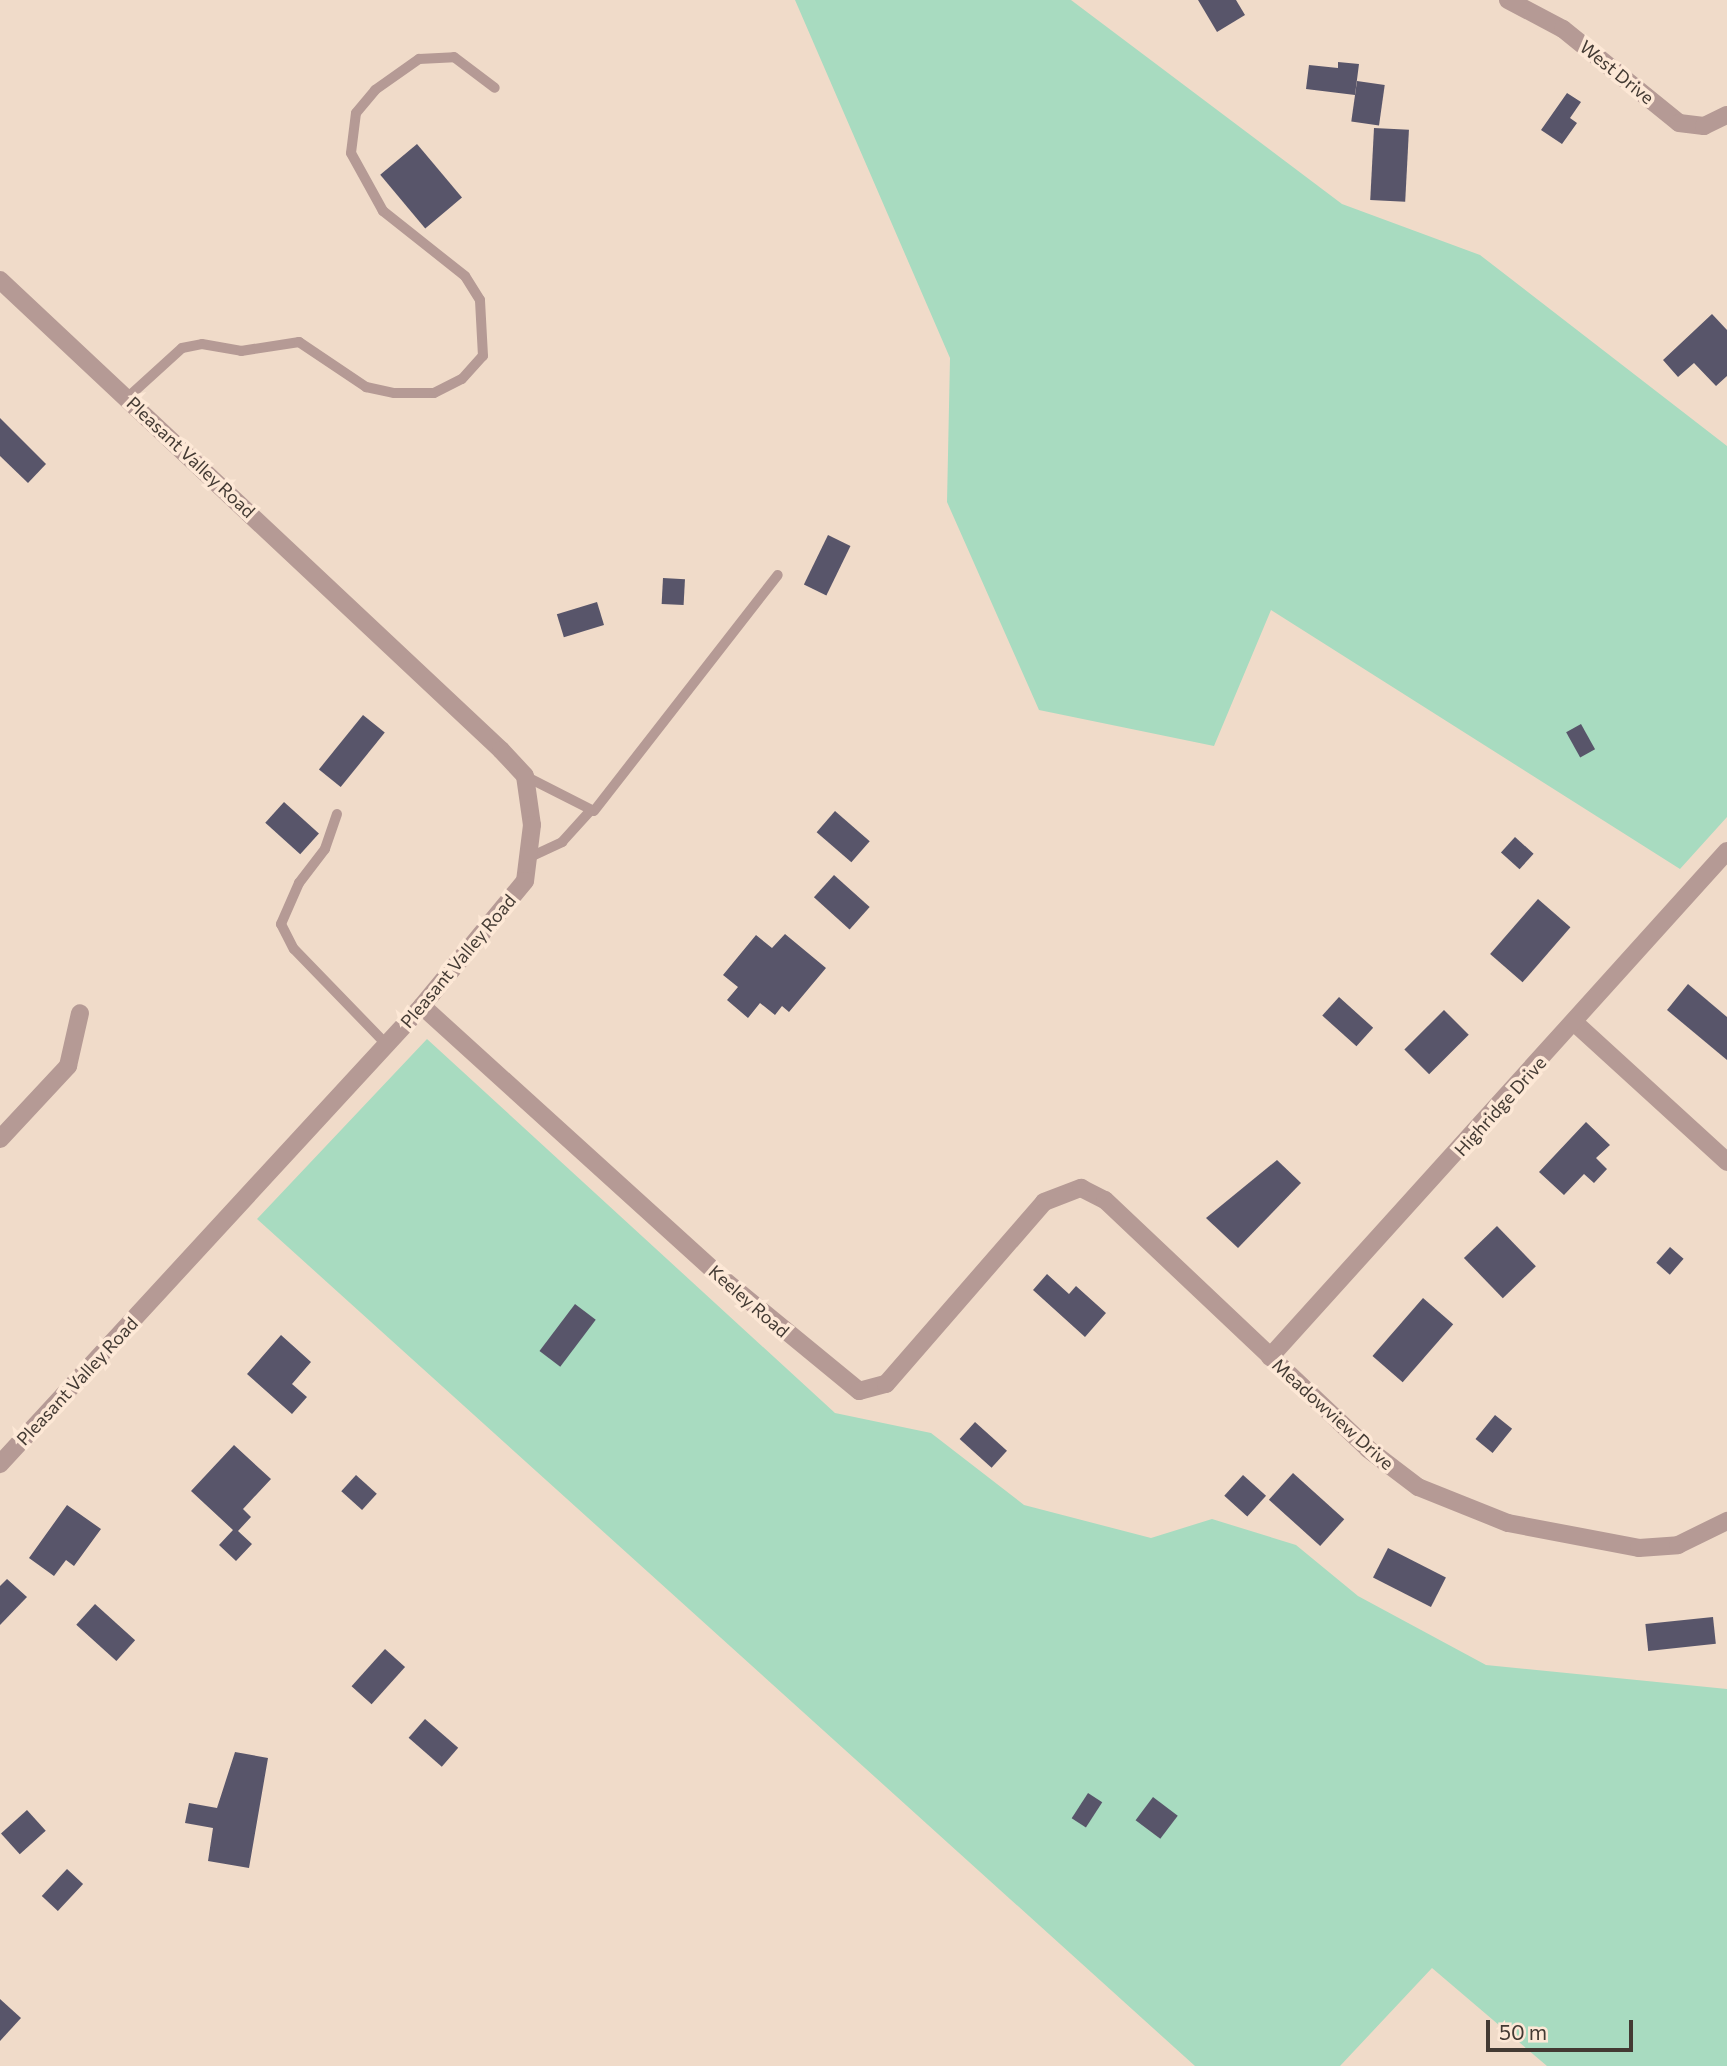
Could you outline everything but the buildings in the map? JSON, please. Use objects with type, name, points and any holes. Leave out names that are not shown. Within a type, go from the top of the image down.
[{"type":"street","name":"West Drive","points":[[1508,0],[1563,29],[1679,122],[1704,126],[1727,115]]},
{"type":"street","name":"Pleasant Valley Road","points":[[0,280],[416,664],[524,776],[532,825],[525,881],[422,1006],[0,1464]]},
{"type":"street","name":"Highridge Drive","points":[[1270,1357],[1575,1023],[1727,851]]},
{"type":"street","name":"Keeley Road","points":[[422,1006],[724,1280],[859,1391],[886,1384],[1032,1214],[1067,1189]]},
{"type":"street","points":[[0,1139],[68,1066],[80,1013]]},
{"type":"street","points":[[1575,1023],[1727,1162]]},
{"type":"street","name":"Meadowview Drive","points":[[1067,1189],[1105,1200],[1390,1467],[1475,1512],[1639,1548],[1678,1545],[1727,1521]]},
{"type":"lane","points":[[127,398],[182,348],[202,344],[241,351],[299,342],[366,387],[394,393],[434,393],[462,379],[484,356],[480,300],[465,276],[383,211],[351,153],[356,113],[375,90],[419,59],[454,57],[495,88]]},
{"type":"lane","points":[[528,858],[562,842],[591,810],[696,688],[778,575]]},
{"type":"lane","points":[[524,776],[591,810]]},
{"type":"lane","points":[[337,814],[325,849],[299,883],[281,923],[294,949],[387,1045]]},
{"type":"green space","points":[[795,0],[1071,0],[1342,204],[1480,255],[1727,446],[1727,817],[1680,869],[1271,610],[1214,746],[1039,710],[947,502],[950,358]]},
{"type":"green space","points":[[427,1039],[835,1413],[931,1433],[1024,1505],[1151,1538],[1212,1519],[1296,1545],[1358,1596],[1486,1665],[1727,1689],[1727,2066],[1547,2066],[1432,1968],[1340,2066],[1195,2066],[257,1219]]}]
